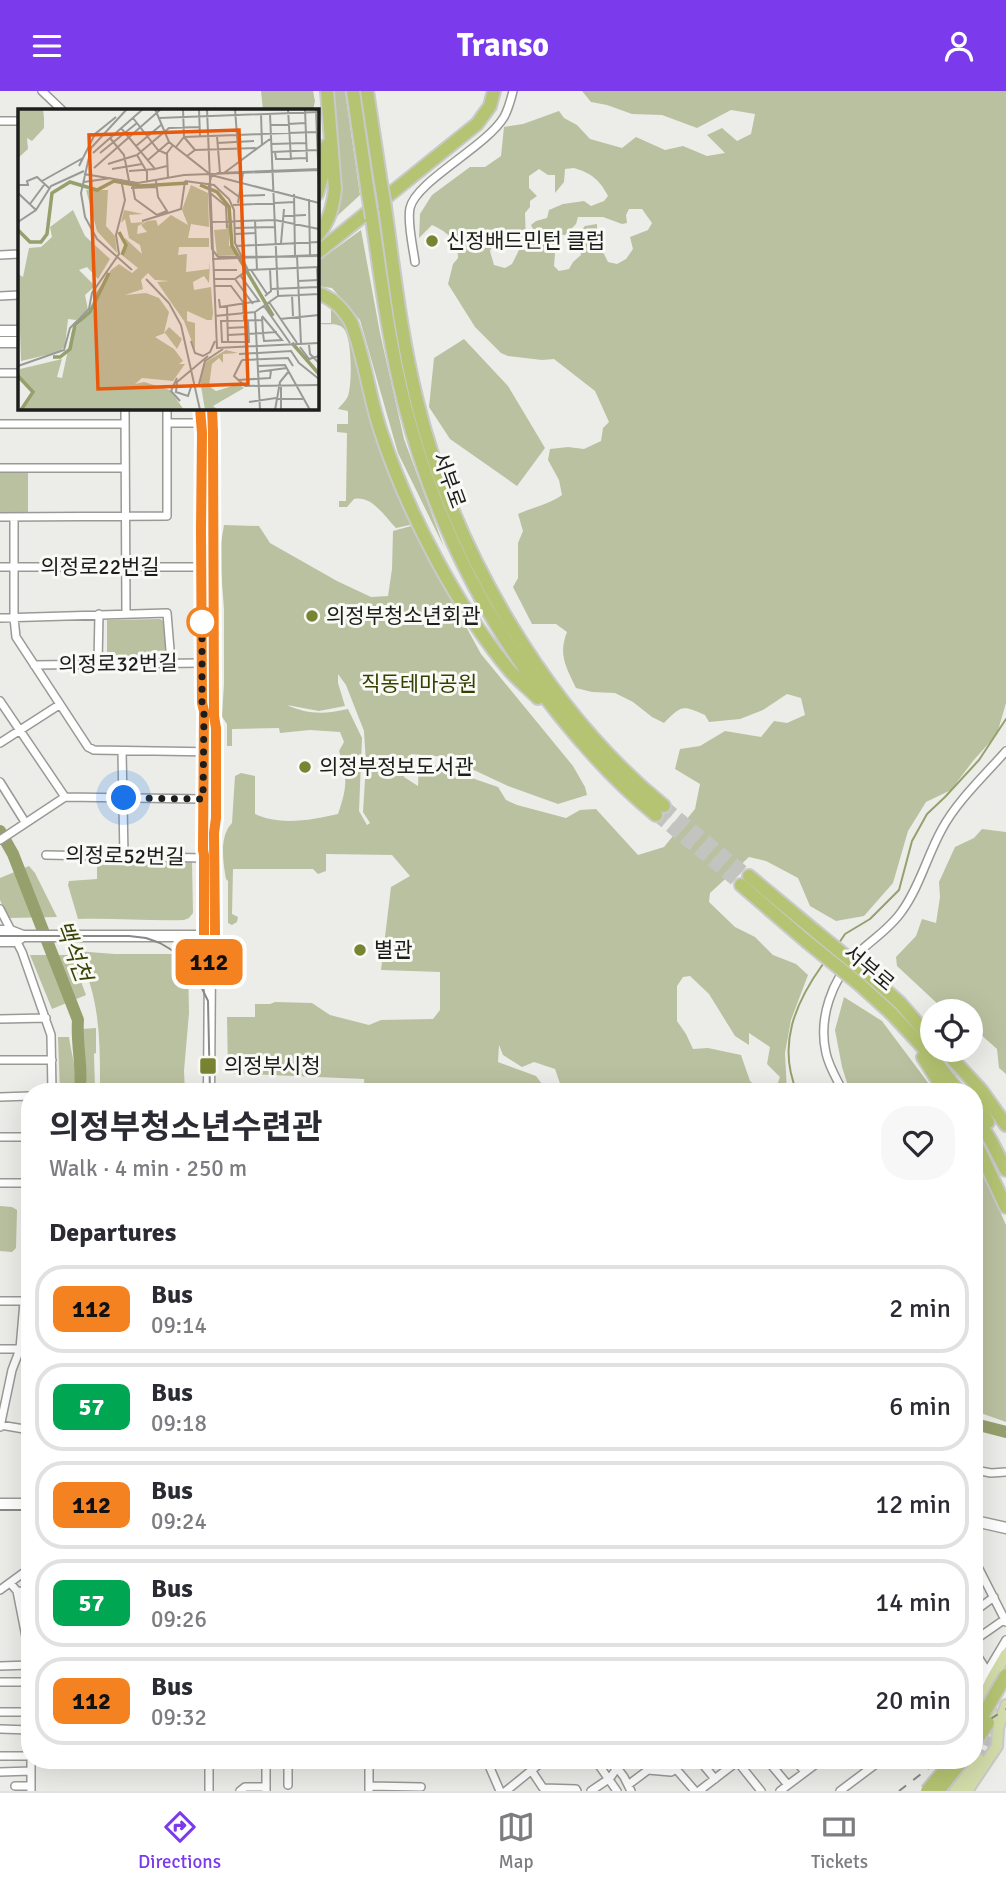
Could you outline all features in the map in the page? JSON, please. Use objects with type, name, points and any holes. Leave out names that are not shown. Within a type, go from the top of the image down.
[{"type":"highway","name":"서부로","points":[[353,91],[385,301],[404,403],[419,457],[435,500],[465,569],[498,628],[542,694],[608,772],[660,810],[588,731],[552,685],[502,611],[460,528],[432,452],[417,400],[397,299],[367,91]]},
{"type":"highway","points":[[371,123],[373,91]]},
{"type":"highway","points":[[318,242],[472,118],[483,103],[487,91]]},
{"type":"highway","points":[[318,252],[477,124],[490,106],[494,91]]},
{"type":"highway","points":[[318,190],[327,150],[328,97]]},
{"type":"highway","points":[[318,234],[329,217],[335,189],[328,97]]},
{"type":"highway","points":[[318,294],[336,303],[345,311],[351,322],[381,434],[395,472],[447,577],[490,644],[514,674],[568,726]]},
{"type":"highway","name":"서부로","points":[[745,881],[811,937],[859,984],[896,1008],[920,1029]]},
{"type":"highway","name":"서부로","points":[[896,1008],[906,1030],[952,1083]]},
{"type":"highway","points":[[906,1030],[939,1083]]},
{"type":"highway","points":[[950,1062],[964,1083]]},
{"type":"highway","points":[[954,1062],[974,1083]]},
{"type":"highway","points":[[983,1093],[1006,1125]]},
{"type":"highway","points":[[983,1113],[1006,1153]]},
{"type":"highway","points":[[983,1128],[1006,1170]]},
{"type":"highway","points":[[983,1158],[1006,1207]]},
{"type":"highway","points":[[983,1715],[1006,1675]]},
{"type":"highway","points":[[983,1716],[990,1692]]},
{"type":"highway","points":[[927,1791],[945,1769]]},
{"type":"highway","points":[[938,1791],[956,1769]]},
{"type":"main road","points":[[983,1744],[1006,1704],[995,1704],[986,1688],[1006,1654]]},
{"type":"main road","points":[[983,1767],[997,1746],[996,1725],[987,1704],[990,1692],[1006,1668]]},
{"type":"main road","points":[[919,1791],[946,1785],[963,1769]]},
{"type":"main road","points":[[955,1791],[967,1769]]},
{"type":"main road","points":[[967,1791],[982,1769]]},
{"type":"street","points":[[42,91],[61,109]]},
{"type":"street","points":[[415,262],[409,212],[414,198],[425,186],[485,139],[504,117],[513,91]]},
{"type":"street","points":[[0,121],[18,121]]},
{"type":"street","points":[[0,255],[18,254]]},
{"type":"street","points":[[0,296],[18,295]]},
{"type":"street","points":[[0,331],[18,331]]},
{"type":"street","points":[[0,342],[18,342]]},
{"type":"street","points":[[0,373],[18,373]]},
{"type":"street","points":[[125,409],[126,614]]},
{"type":"street","points":[[0,517],[167,516],[167,409]]},
{"type":"street","points":[[200,409],[203,850],[210,936]]},
{"type":"street","points":[[209,1083],[209,963],[216,818],[212,409]]},
{"type":"street","points":[[167,423],[200,423]]},
{"type":"street","points":[[0,424],[125,424]]},
{"type":"street","points":[[0,468],[125,468]]},
{"type":"street","points":[[14,517],[16,637],[88,747],[94,750],[216,752]]},
{"type":"street","points":[[201,567],[206,543],[213,572]]},
{"type":"street","name":"의정로22번길","points":[[0,567],[201,567]]},
{"type":"street","points":[[0,618],[167,613],[171,662]]},
{"type":"street","points":[[99,614],[99,663]]},
{"type":"street","points":[[202,663],[207,647],[208,666],[214,683]]},
{"type":"street","name":"의정로32번길","points":[[34,665],[202,663]]},
{"type":"street","points":[[0,701],[65,797]]},
{"type":"street","points":[[0,743],[59,705]]},
{"type":"street","points":[[122,751],[124,856]]},
{"type":"street","points":[[838,1083],[830,1066],[824,1040],[825,1022],[837,979],[856,955],[902,912],[923,874],[942,828],[1006,751]]},
{"type":"street","points":[[0,782],[22,824]]},
{"type":"street","points":[[0,840],[65,797],[203,799]]},
{"type":"street","name":"의정로52번길","points":[[46,855],[204,857]]},
{"type":"street","points":[[0,909],[22,952],[47,1018],[51,1035],[52,1083]]},
{"type":"street","points":[[0,941],[12,935],[210,936]]},
{"type":"street","points":[[0,1019],[47,1018]]},
{"type":"street","points":[[0,1060],[52,1059]]},
{"type":"street","points":[[0,1097],[21,1096]]},
{"type":"street","points":[[0,1137],[21,1137]]},
{"type":"street","points":[[0,1183],[21,1183]]},
{"type":"street","points":[[0,1301],[21,1301]]},
{"type":"street","points":[[0,1349],[21,1349],[12,1370],[0,1426],[21,1429]]},
{"type":"street","points":[[983,1472],[1006,1472]]},
{"type":"street","points":[[0,1504],[21,1504]]},
{"type":"street","points":[[983,1523],[1006,1528]]},
{"type":"street","points":[[0,1590],[21,1575]]},
{"type":"street","points":[[983,1581],[1005,1621],[983,1635]]},
{"type":"street","points":[[10,1583],[17,1591],[21,1604]]},
{"type":"street","points":[[17,1591],[21,1591]]},
{"type":"street","points":[[983,1605],[994,1597]]},
{"type":"street","points":[[987,1671],[1006,1640]]},
{"type":"street","points":[[0,1666],[21,1665]]},
{"type":"street","points":[[983,1665],[987,1671],[990,1692]]},
{"type":"street","points":[[0,1682],[21,1682]]},
{"type":"street","points":[[0,1712],[21,1712]]},
{"type":"street","points":[[0,1730],[21,1730]]},
{"type":"street","points":[[0,1756],[21,1757]]},
{"type":"street","points":[[209,1769],[209,1791]]},
{"type":"street","points":[[240,1791],[245,1787],[266,1789],[266,1769]]},
{"type":"street","points":[[288,1769],[288,1786]]},
{"type":"street","points":[[369,1769],[369,1788],[421,1787]]},
{"type":"street","points":[[490,1769],[500,1791]]},
{"type":"street","points":[[603,1769],[617,1791]]},
{"type":"street","points":[[591,1791],[610,1778],[617,1769]]},
{"type":"street","points":[[619,1769],[629,1788],[648,1770],[671,1772],[676,1769],[697,1791],[727,1769]]},
{"type":"street","points":[[707,1769],[715,1779]]},
{"type":"street","points":[[743,1769],[761,1791]]},
{"type":"street","points":[[775,1769],[788,1785]]},
{"type":"street","points":[[780,1791],[809,1769]]},
{"type":"street","points":[[506,1791],[531,1770],[543,1788],[577,1791]]},
{"type":"street","points":[[841,1791],[868,1770]]},
{"type":"street","points":[[0,1772],[31,1771],[31,1788],[15,1786]]},
{"type":"green space","points":[[261,91],[313,91],[313,109],[263,109]]},
{"type":"green space","points":[[334,91],[345,91],[360,195],[336,217],[341,183]]},
{"type":"green space","name":"직동테마공원","points":[[582,91],[1006,91],[1006,703],[997,734],[951,790],[926,802],[908,831],[893,883],[864,916],[836,921],[810,906],[798,878],[766,861],[749,857],[710,893],[709,902],[735,927],[755,937],[773,955],[796,964],[808,975],[791,1020],[785,1053],[787,1083],[778,1083],[780,1077],[767,1064],[770,1047],[749,1033],[749,1045],[735,1036],[709,994],[690,976],[683,977],[677,986],[677,1021],[693,1049],[708,1048],[741,1055],[752,1083],[560,1083],[555,1069],[534,1062],[522,1067],[503,1055],[499,1045],[498,1062],[536,1076],[541,1083],[364,1083],[364,1079],[228,1073],[227,1017],[255,1017],[255,1004],[275,1002],[312,1003],[330,1015],[369,1025],[381,1020],[433,1019],[440,1010],[440,972],[381,970],[391,887],[410,876],[392,855],[326,854],[326,871],[318,874],[313,869],[233,869],[232,914],[238,917],[237,922],[232,925],[228,923],[228,881],[223,849],[225,835],[232,823],[235,776],[241,773],[255,776],[255,814],[286,821],[338,814],[345,783],[339,751],[344,742],[340,732],[310,730],[280,733],[279,728],[232,729],[232,746],[227,746],[227,724],[222,717],[224,609],[221,543],[224,525],[259,526],[270,543],[371,597],[388,596],[393,531],[411,526],[481,654],[573,766],[587,795],[558,804],[508,786],[446,757],[411,754],[404,777],[418,786],[419,760],[498,787],[506,800],[517,805],[566,818],[580,810],[596,809],[638,855],[664,847],[695,809],[700,784],[675,769],[680,749],[700,746],[725,731],[761,737],[774,721],[787,723],[805,715],[801,698],[787,694],[763,710],[740,719],[709,722],[705,715],[687,708],[679,710],[664,723],[615,693],[576,688],[563,654],[567,632],[556,624],[532,624],[513,587],[518,578],[518,543],[523,531],[518,514],[562,495],[559,480],[548,460],[550,449],[584,449],[601,441],[603,428],[609,422],[595,391],[554,359],[508,356],[501,353],[475,327],[448,284],[453,264],[458,258],[454,241],[432,225],[419,238],[420,214],[432,195],[470,167],[485,167],[501,156],[504,127],[523,124],[559,111],[590,139],[622,148],[636,137],[665,150],[683,146],[707,156],[725,153],[707,135],[722,128],[737,141],[751,134],[755,114],[731,110],[697,128],[662,115],[632,114],[591,102]],"holes":[[[574,168],[598,181],[608,196],[604,201],[591,206],[584,201],[563,204],[549,210],[547,218],[531,225],[536,235],[526,242],[525,213],[530,207],[530,201],[537,196],[529,188],[529,176],[539,169],[548,175],[555,175],[555,193],[564,182],[565,169]],[[629,209],[642,209],[652,223],[648,230],[630,237],[633,249],[626,259],[617,264],[608,262],[597,246],[597,224],[585,226],[574,238],[581,255],[569,269],[559,271],[554,266],[556,241],[576,224],[578,217],[603,217],[622,224],[627,223],[626,215]],[[504,240],[519,250],[512,264],[505,268],[494,265],[490,251],[493,244]],[[338,674],[346,685],[364,731],[366,764],[363,812],[370,823],[367,825],[359,811],[362,738],[348,709],[317,713],[287,705],[319,711],[345,706]]]},
{"type":"green space","points":[[361,230],[380,333],[404,439],[444,547],[398,453],[360,320],[332,288],[318,286],[318,261]]},
{"type":"green space","points":[[331,305],[347,323],[414,524],[396,528],[367,500],[354,499],[347,507],[339,507],[339,501],[346,501],[347,433],[337,432],[337,424],[348,424],[348,411],[338,409],[348,396],[351,360],[348,339],[342,327],[321,324],[331,323]]},
{"type":"green space","points":[[464,339],[508,386],[545,448],[517,486],[450,439],[429,407],[434,358]]},
{"type":"green space","points":[[0,471],[28,471],[28,514],[0,514]]},
{"type":"green space","points":[[160,619],[165,622],[165,653],[160,659],[107,660],[107,620]]},
{"type":"green space","points":[[982,829],[1006,832],[1006,1074],[999,1068],[997,1049],[983,1037],[983,999],[932,999],[897,966],[896,957],[916,936],[922,919],[936,923],[939,882],[955,847],[974,838]]},
{"type":"green space","points":[[97,862],[192,862],[193,913],[184,920],[78,919],[69,881],[97,879]]},
{"type":"green space","points":[[29,866],[57,917],[8,918],[0,900],[0,878]]},
{"type":"green space","points":[[76,951],[180,954],[188,961],[189,1013],[185,1083],[100,1083],[95,1002]]},
{"type":"green space","points":[[30,955],[71,955],[86,995],[52,1009]]},
{"type":"green space","points":[[844,997],[882,1021],[928,1083],[847,1083],[835,1030]]},
{"type":"green space","points":[[96,1028],[95,1083],[86,1083],[82,1029]]},
{"type":"green space","points":[[58,1037],[69,1037],[75,1083],[60,1083]]},
{"type":"green space","points":[[983,1173],[1006,1225],[1006,1422],[983,1414]]},
{"type":"green space","points":[[0,1206],[17,1210],[16,1248],[12,1252],[0,1251]]},
{"type":"waterway","points":[[839,943],[845,934],[870,919],[899,890],[912,841],[927,814],[979,760],[1006,719]]},
{"type":"waterway","name":"백석천","points":[[0,831],[13,854],[78,1020],[80,1083]]},
{"type":"waterway","points":[[794,1083],[789,1058],[792,1025],[804,994],[823,964]]},
{"type":"waterway","name":"백석천","points":[[983,1426],[1006,1432]]},
{"type":"tunnel","points":[[664,806],[749,876]]},
{"type":"tunnel","points":[[656,815],[741,885]]},
{"type":"tunnel","points":[[983,1751],[999,1721]]},
{"type":"tram line","points":[[0,936],[129,936],[160,943],[180,956],[196,976],[208,1001],[210,1083]]},
{"type":"tram line","points":[[0,1510],[21,1510]]},
{"type":"railway","points":[[983,1724],[1006,1709]]},
{"type":"railway","points":[[899,1791],[928,1769]]},
{"type":"bus line","name":"112","points":[[200,409],[204,936],[209,963],[215,936],[216,888],[212,409]]},
{"type":"place","name":"신정배드민턴 클럽","points":[[432,241]]},
{"type":"place","name":"의정부청소년회관","points":[[312,616]]},
{"type":"place","name":"의정부정보도서관","points":[[305,767]]},
{"type":"place","name":"별관","points":[[360,950]]},
{"type":"place","name":"의정부시청","points":[[208,1066]]},
{"type":"route","points":[[124,798],[203,799],[202,622]]}]
